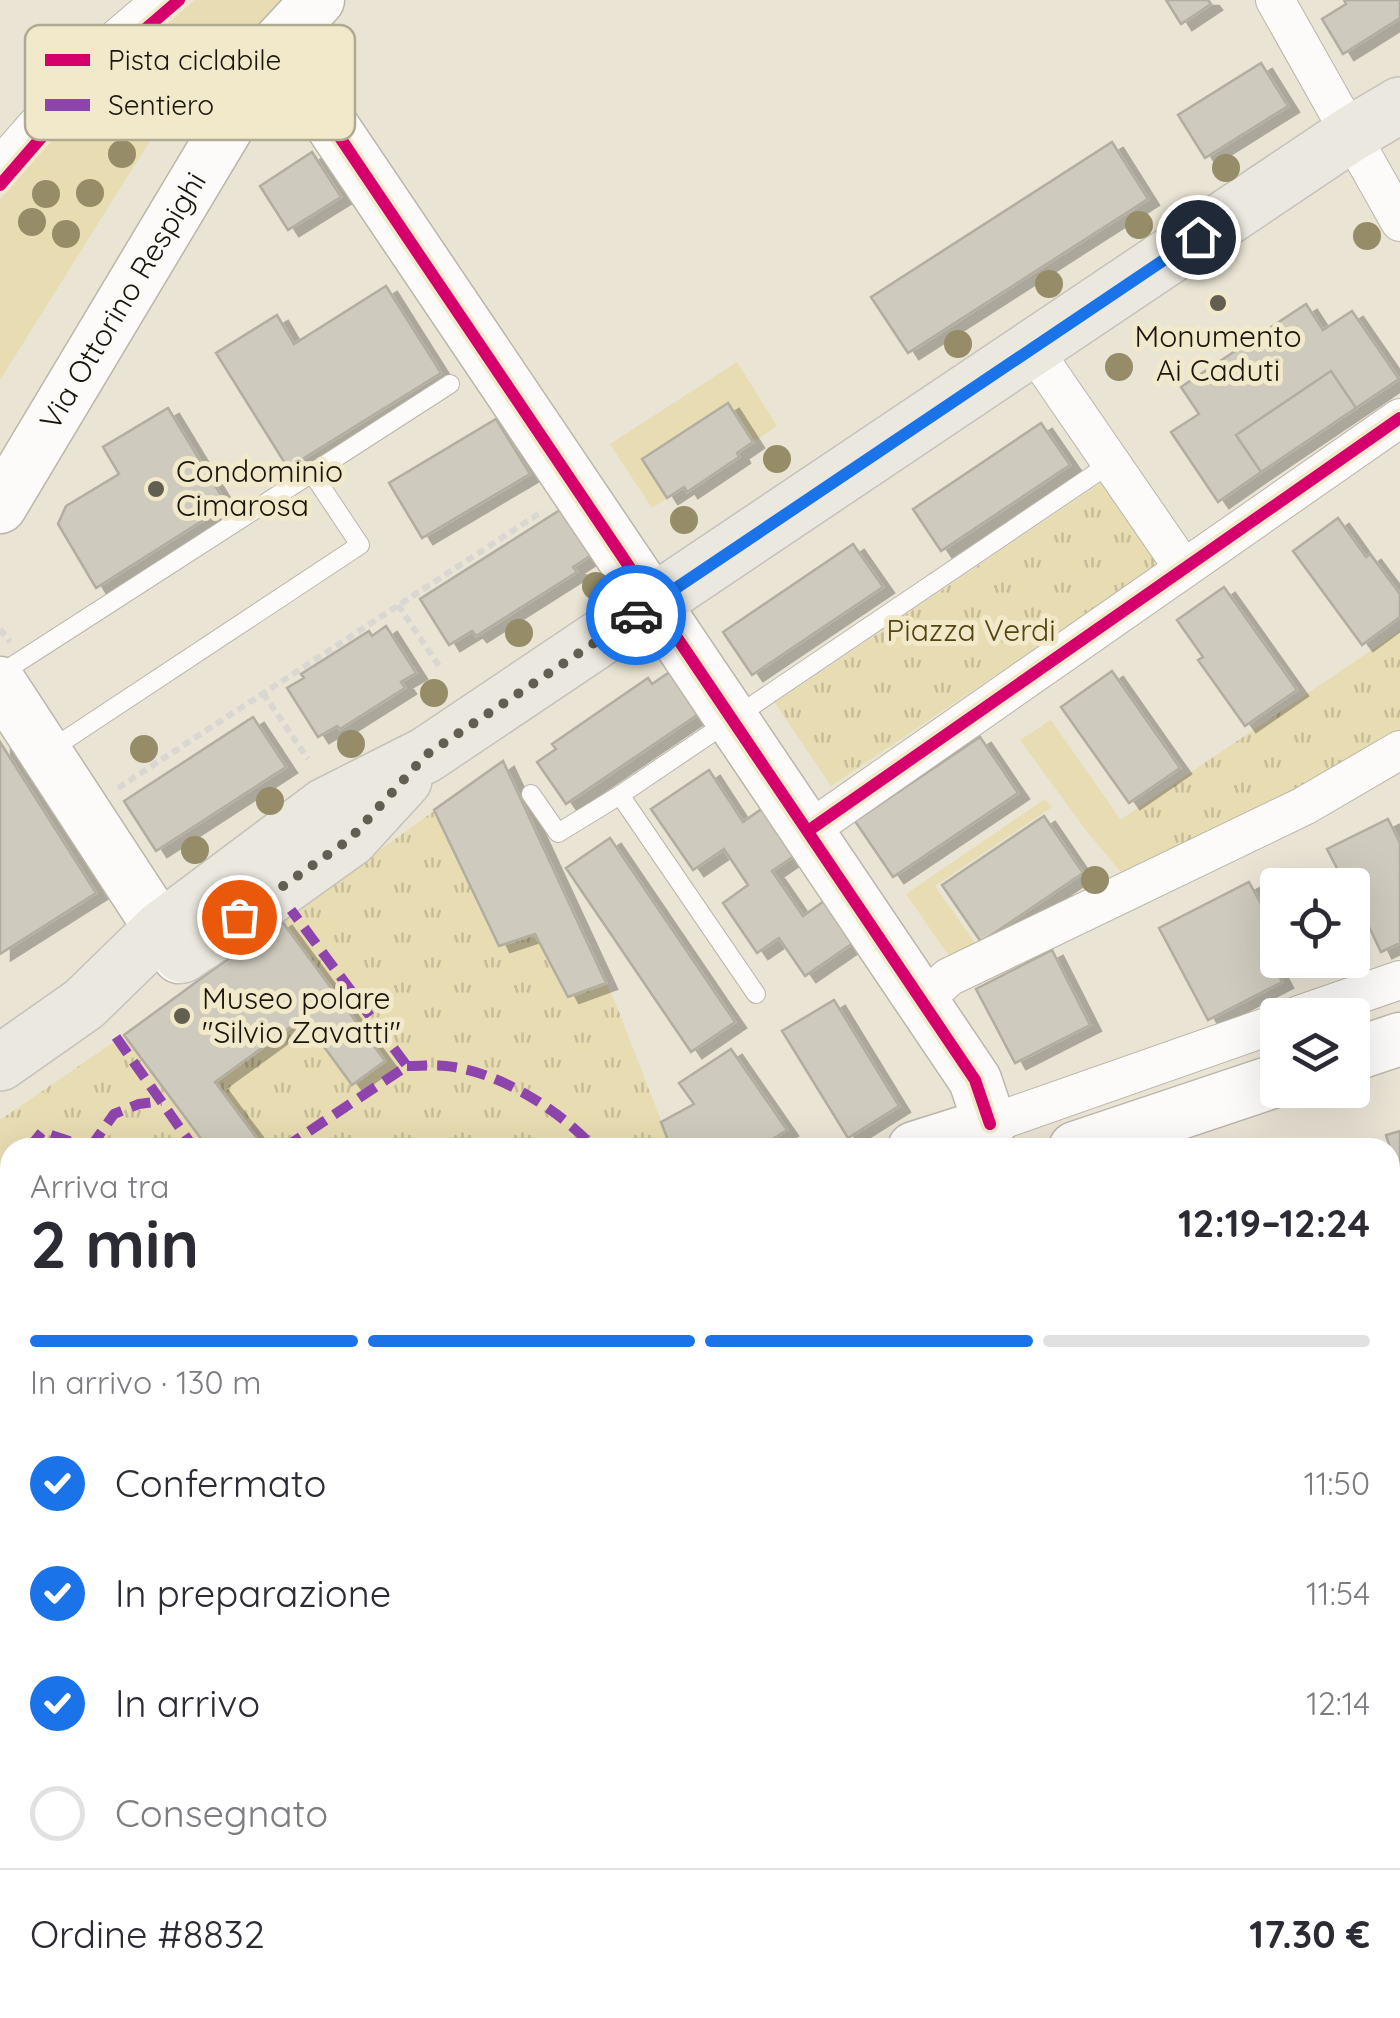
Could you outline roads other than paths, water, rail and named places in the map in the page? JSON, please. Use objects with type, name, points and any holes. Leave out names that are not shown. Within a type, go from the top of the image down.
[{"type":"main road","points":[[0,1063],[170,943],[269,897],[350,839],[426,755],[1351,134],[1400,105]]},
{"type":"street","points":[[133,25],[162,0]]},
{"type":"street","name":"Via Ottorino Respighi","points":[[295,25],[318,0]]},
{"type":"street","points":[[1276,0],[1351,134],[1395,202]]},
{"type":"street","points":[[0,167],[25,138]]},
{"type":"street","name":"Via Ottorino Respighi","points":[[0,507],[220,140]]},
{"type":"street","points":[[342,140],[975,1080],[990,1124]]},
{"type":"street","points":[[1032,348],[1184,569]]},
{"type":"street","points":[[808,830],[1400,418]]},
{"type":"street","points":[[4,697],[46,753],[170,943]]},
{"type":"street","points":[[922,1001],[949,978],[1304,806],[1400,750]]},
{"type":"street","points":[[1349,998],[1400,980]]},
{"type":"street","points":[[946,1138],[1260,1029]]},
{"type":"street","points":[[1370,1048],[1400,1039]]},
{"type":"street","points":[[1105,1138],[1260,1086]]},
{"type":"lane","points":[[4,697],[312,473],[450,384]]},
{"type":"lane","points":[[532,794],[558,833],[1111,463]]},
{"type":"lane","points":[[46,753],[360,546],[312,473]]},
{"type":"lane","points":[[620,795],[756,994]]},
{"type":"place","name":"Monumento Ai Caduti","points":[[1218,303]]},
{"type":"place","name":"Condominio Cimarosa","points":[[156,489]]},
{"type":"place","name":"Museo polare \"Silvio Zavatti\"","points":[[182,1016]]},
{"type":"park label","name":"Piazza Verdi","points":[[971,631]]}]
